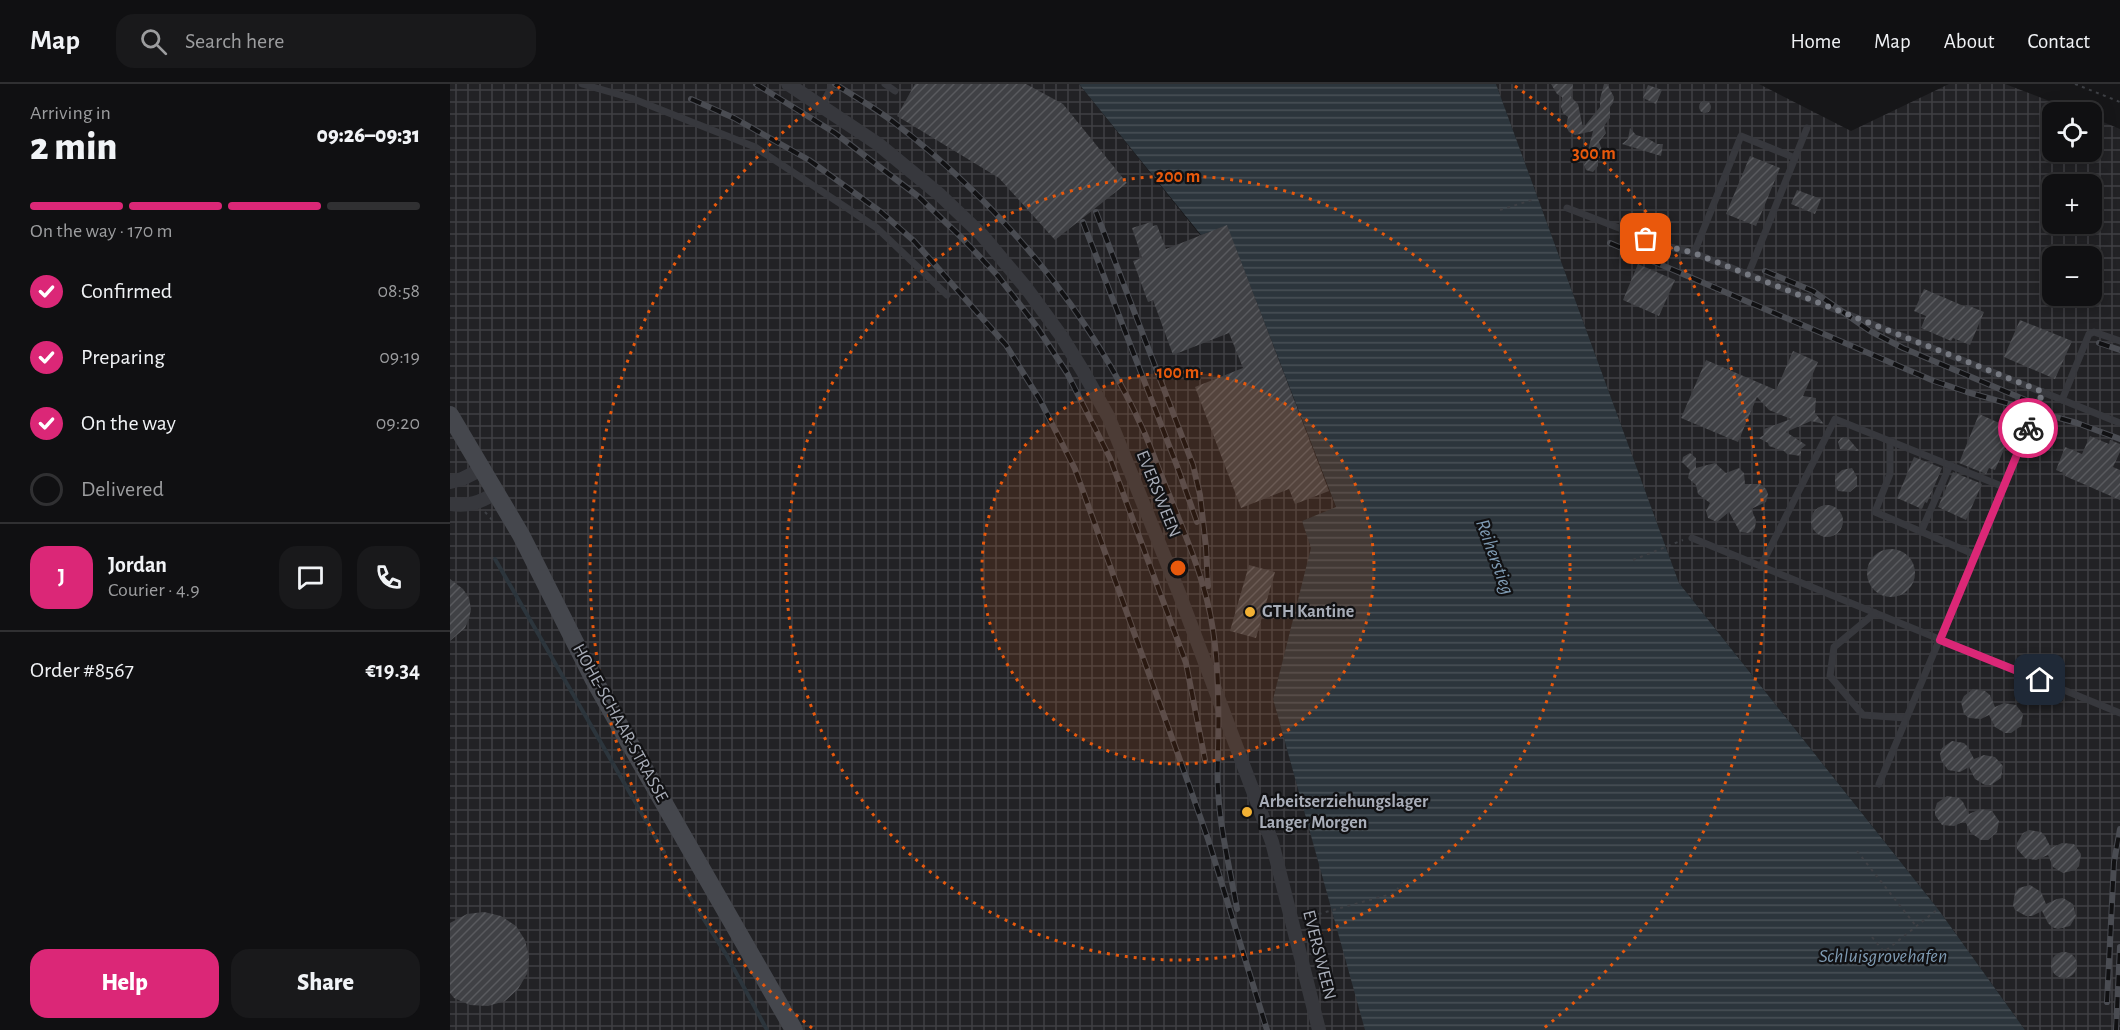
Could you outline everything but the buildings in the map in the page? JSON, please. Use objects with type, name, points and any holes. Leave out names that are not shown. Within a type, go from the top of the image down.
[{"type":"main road","name":"HOHE-SCHAAR-STRASSE","points":[[450,414],[540,571],[593,678],[794,1030]]},
{"type":"street","name":"EVERSWEEN","points":[[788,84],[878,144],[982,235],[1027,289],[1062,337],[1084,373],[1109,418],[1179,593],[1272,842],[1319,1030]]},
{"type":"street","points":[[450,482],[482,469]]},
{"type":"street","points":[[450,504],[476,504],[496,493]]},
{"type":"lane","points":[[582,84],[631,98],[755,147],[877,228],[947,296]]},
{"type":"lane","points":[[821,107],[833,84]]},
{"type":"lane","points":[[885,84],[895,91]]},
{"type":"lane","points":[[1748,274],[1807,128]]},
{"type":"lane","points":[[1694,253],[1742,136],[1795,158]]},
{"type":"lane","points":[[1567,208],[1666,246],[1694,253],[2120,423]]},
{"type":"lane","points":[[2062,400],[2089,334],[2094,332],[2120,341]]},
{"type":"lane","points":[[1879,784],[2043,392]]},
{"type":"lane","points":[[1761,566],[1835,419],[2004,487]]},
{"type":"lane","points":[[1890,441],[1890,474],[1875,512],[1976,555]]},
{"type":"lane","points":[[1921,532],[1950,465]]},
{"type":"lane","points":[[1692,538],[2120,712]]},
{"type":"lane","points":[[1875,613],[1834,647],[1830,676],[1863,715],[1906,718]]},
{"type":"path","points":[[2076,84],[2120,102]]},
{"type":"path","points":[[1500,210],[1535,199]]},
{"type":"path","points":[[1633,560],[1680,540]]},
{"type":"path","points":[[1857,851],[1916,926]]},
{"type":"path","points":[[1292,921],[1395,893],[1404,879]]},
{"type":"path","points":[[1872,937],[1884,952],[1938,909]]},
{"type":"shaded area","points":[[450,84],[1079,84],[1200,235],[1227,225],[1336,508],[1302,521],[1312,548],[1273,699],[1366,1030],[450,1030]]},
{"type":"shaded area","points":[[1496,84],[1759,84],[1851,131],[1949,84],[2005,84],[2052,102],[2042,102],[2042,162],[2102,162],[2102,122],[2120,129],[2120,1030],[2025,1030],[1938,909],[1679,583]]},
{"type":"water","points":[[1079,84],[1496,84],[1679,583],[1938,909],[2025,1030],[1365,1030],[1273,699],[1311,548],[1302,521],[1336,507],[1227,226],[1201,235]]},
{"type":"waterway","points":[[495,559],[664,852]]},
{"type":"waterway","points":[[684,888],[727,956],[767,1030]]},
{"type":"railway","points":[[756,84],[835,133],[919,197],[998,276],[1037,327],[1067,373],[1110,458],[1186,663],[1205,760]]},
{"type":"railway","points":[[835,84],[874,108],[935,156],[972,189],[1007,226],[1040,264],[1098,345],[1145,434],[1188,543],[1210,612],[1217,675],[1219,804],[1237,909]]},
{"type":"railway","points":[[691,99],[734,118],[809,160],[881,212],[914,241],[1006,345],[1040,400],[1075,469],[1208,839],[1267,1030]]},
{"type":"railway","points":[[1096,212],[1193,465],[1200,495],[1208,586]]},
{"type":"railway","points":[[1083,222],[1197,522]]},
{"type":"railway","points":[[1610,243],[1934,381],[2077,423],[2120,439]]},
{"type":"railway","points":[[1765,271],[1813,291],[1870,331],[1903,348],[2028,401]]},
{"type":"railway","points":[[2099,343],[2120,350]]},
{"type":"railway","points":[[2107,1002],[2114,862],[2120,829]]},
{"type":"railway","points":[[2116,1030],[2120,947]]},
{"type":"way so far","points":[[1646,239],[1694,253],[2043,392],[2028,428]]},
{"type":"place","name":"GTH Kantine","points":[[1250,612]]},
{"type":"place","name":"Arbeitserziehungslager Langer Morgen","points":[[1247,812]]},
{"type":"route","points":[[2028,428],[1940,640],[2040,680]]},
{"type":"water label","name":"Reiherstieg","points":[[1495,557]]},
{"type":"water label","name":"Schluisgrovehafen","points":[[1883,956]]}]
